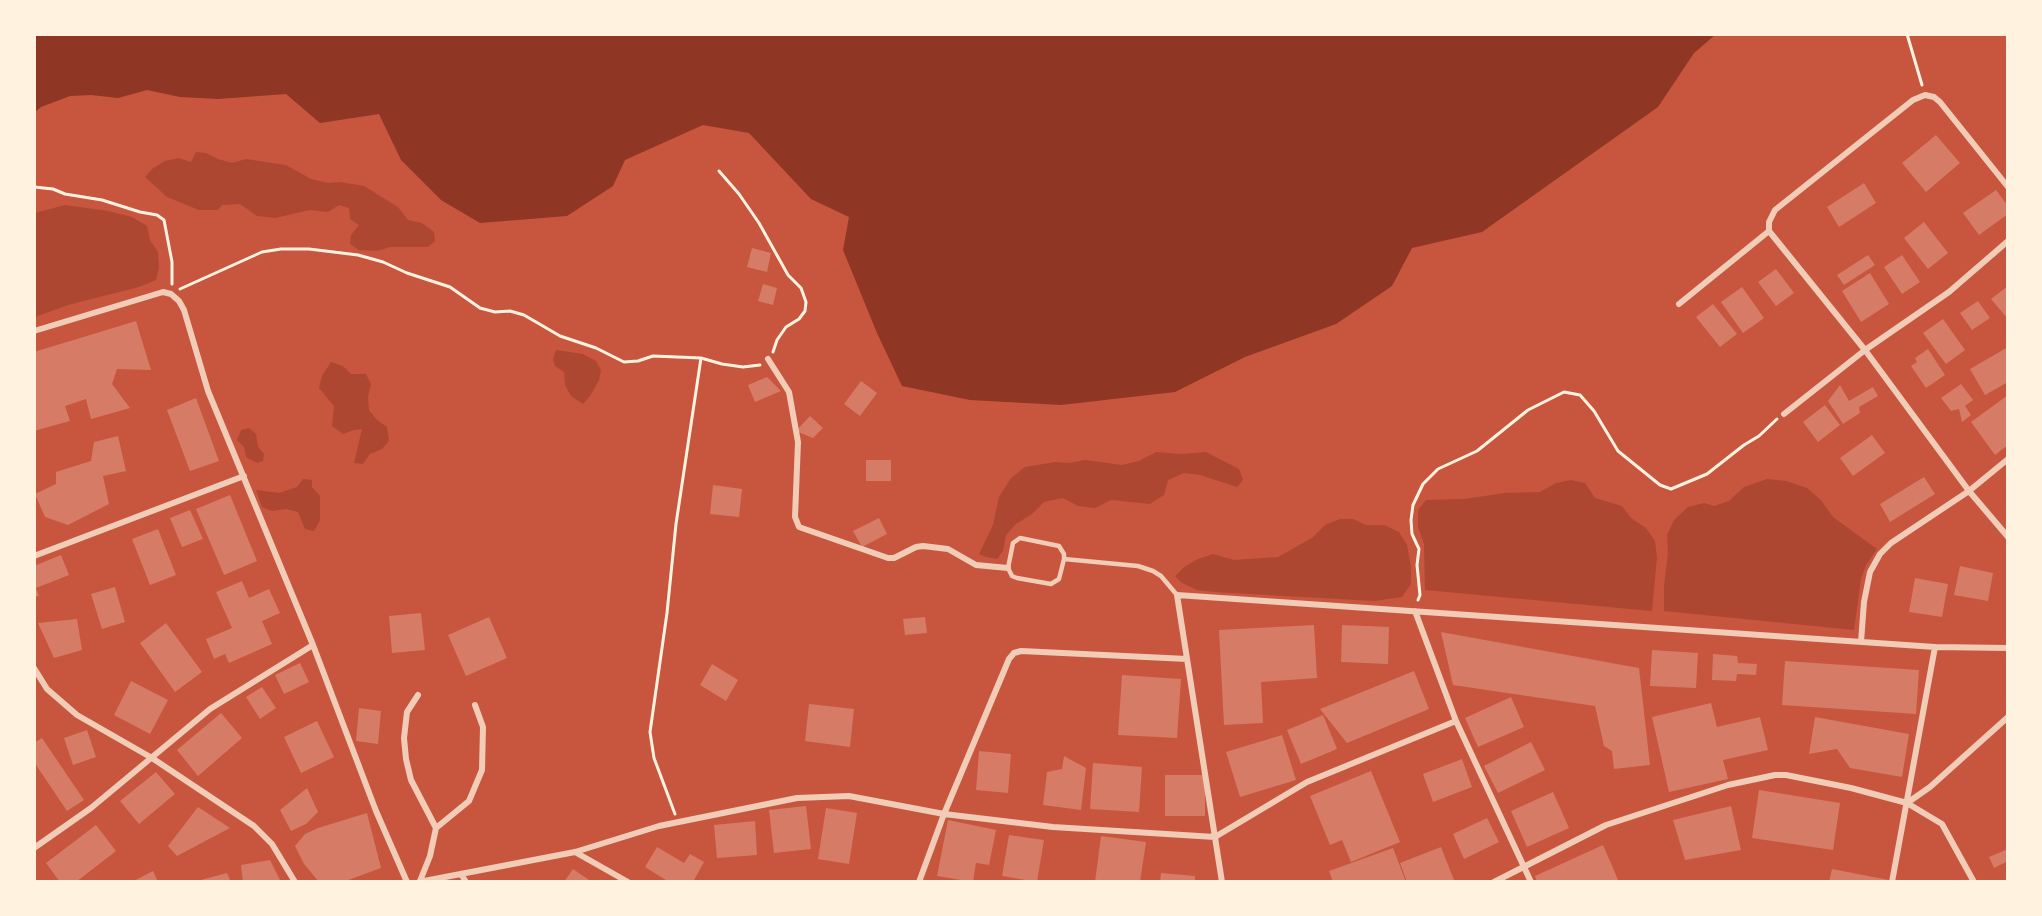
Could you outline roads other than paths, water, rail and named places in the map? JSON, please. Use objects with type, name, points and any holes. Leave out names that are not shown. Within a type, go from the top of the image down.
[{"type":"street","points":[[2007,186],[1940,102],[1934,97],[1925,95],[1913,100],[1775,210],[1769,222],[1769,231],[1864,350],[1969,491],[2007,537]]},
{"type":"street","points":[[1679,304],[1769,231]]},
{"type":"street","points":[[1784,414],[1864,350],[1949,292],[2007,242]]},
{"type":"street","points":[[34,331],[153,294],[163,292],[171,294],[179,301],[184,310],[208,391],[313,645],[376,811],[407,882]]},
{"type":"street","points":[[768,358],[789,392],[798,442],[795,517],[799,527],[888,558],[894,558],[923,546],[948,549],[976,565],[1008,568]]},
{"type":"street","points":[[1861,642],[1864,602],[1870,572],[1880,554],[1891,543],[1969,491],[2007,459]]},
{"type":"street","points":[[34,556],[244,476]]},
{"type":"street","points":[[1222,882],[1177,595],[1935,647],[2007,648]]},
{"type":"street","points":[[1415,611],[1456,721],[1531,882]]},
{"type":"street","points":[[34,848],[92,808],[210,709],[313,645]]},
{"type":"street","points":[[1892,882],[1935,647]]},
{"type":"street","points":[[919,882],[944,814],[1009,659],[1014,653],[1021,651],[1187,659]]},
{"type":"street","points":[[34,668],[47,689],[77,715],[152,758],[254,826],[272,844],[295,882]]},
{"type":"street","points":[[418,695],[407,712],[404,738],[406,759],[411,780],[436,828]]},
{"type":"street","points":[[419,881],[430,856],[436,828],[469,801],[482,770],[483,727],[475,705]]},
{"type":"street","points":[[1907,803],[1930,787],[2007,717]]},
{"type":"street","points":[[419,881],[575,852],[678,822],[797,798],[849,796],[944,814],[1053,826],[1215,837],[1307,782],[1456,721]]},
{"type":"street","points":[[1494,882],[1606,825],[1728,785],[1775,776],[1795,776],[1907,803],[1942,824],[1974,882]]},
{"type":"street","points":[[575,852],[628,882]]},
{"type":"street","points":[[461,874],[466,882]]},
{"type":"lane","points":[[1020,538],[1059,546],[1064,559],[1059,579],[1051,584],[1017,578],[1012,576],[1008,568],[1013,543],[1020,538]]},
{"type":"lane","points":[[1064,559],[1138,566],[1161,576],[1177,595]]}]
